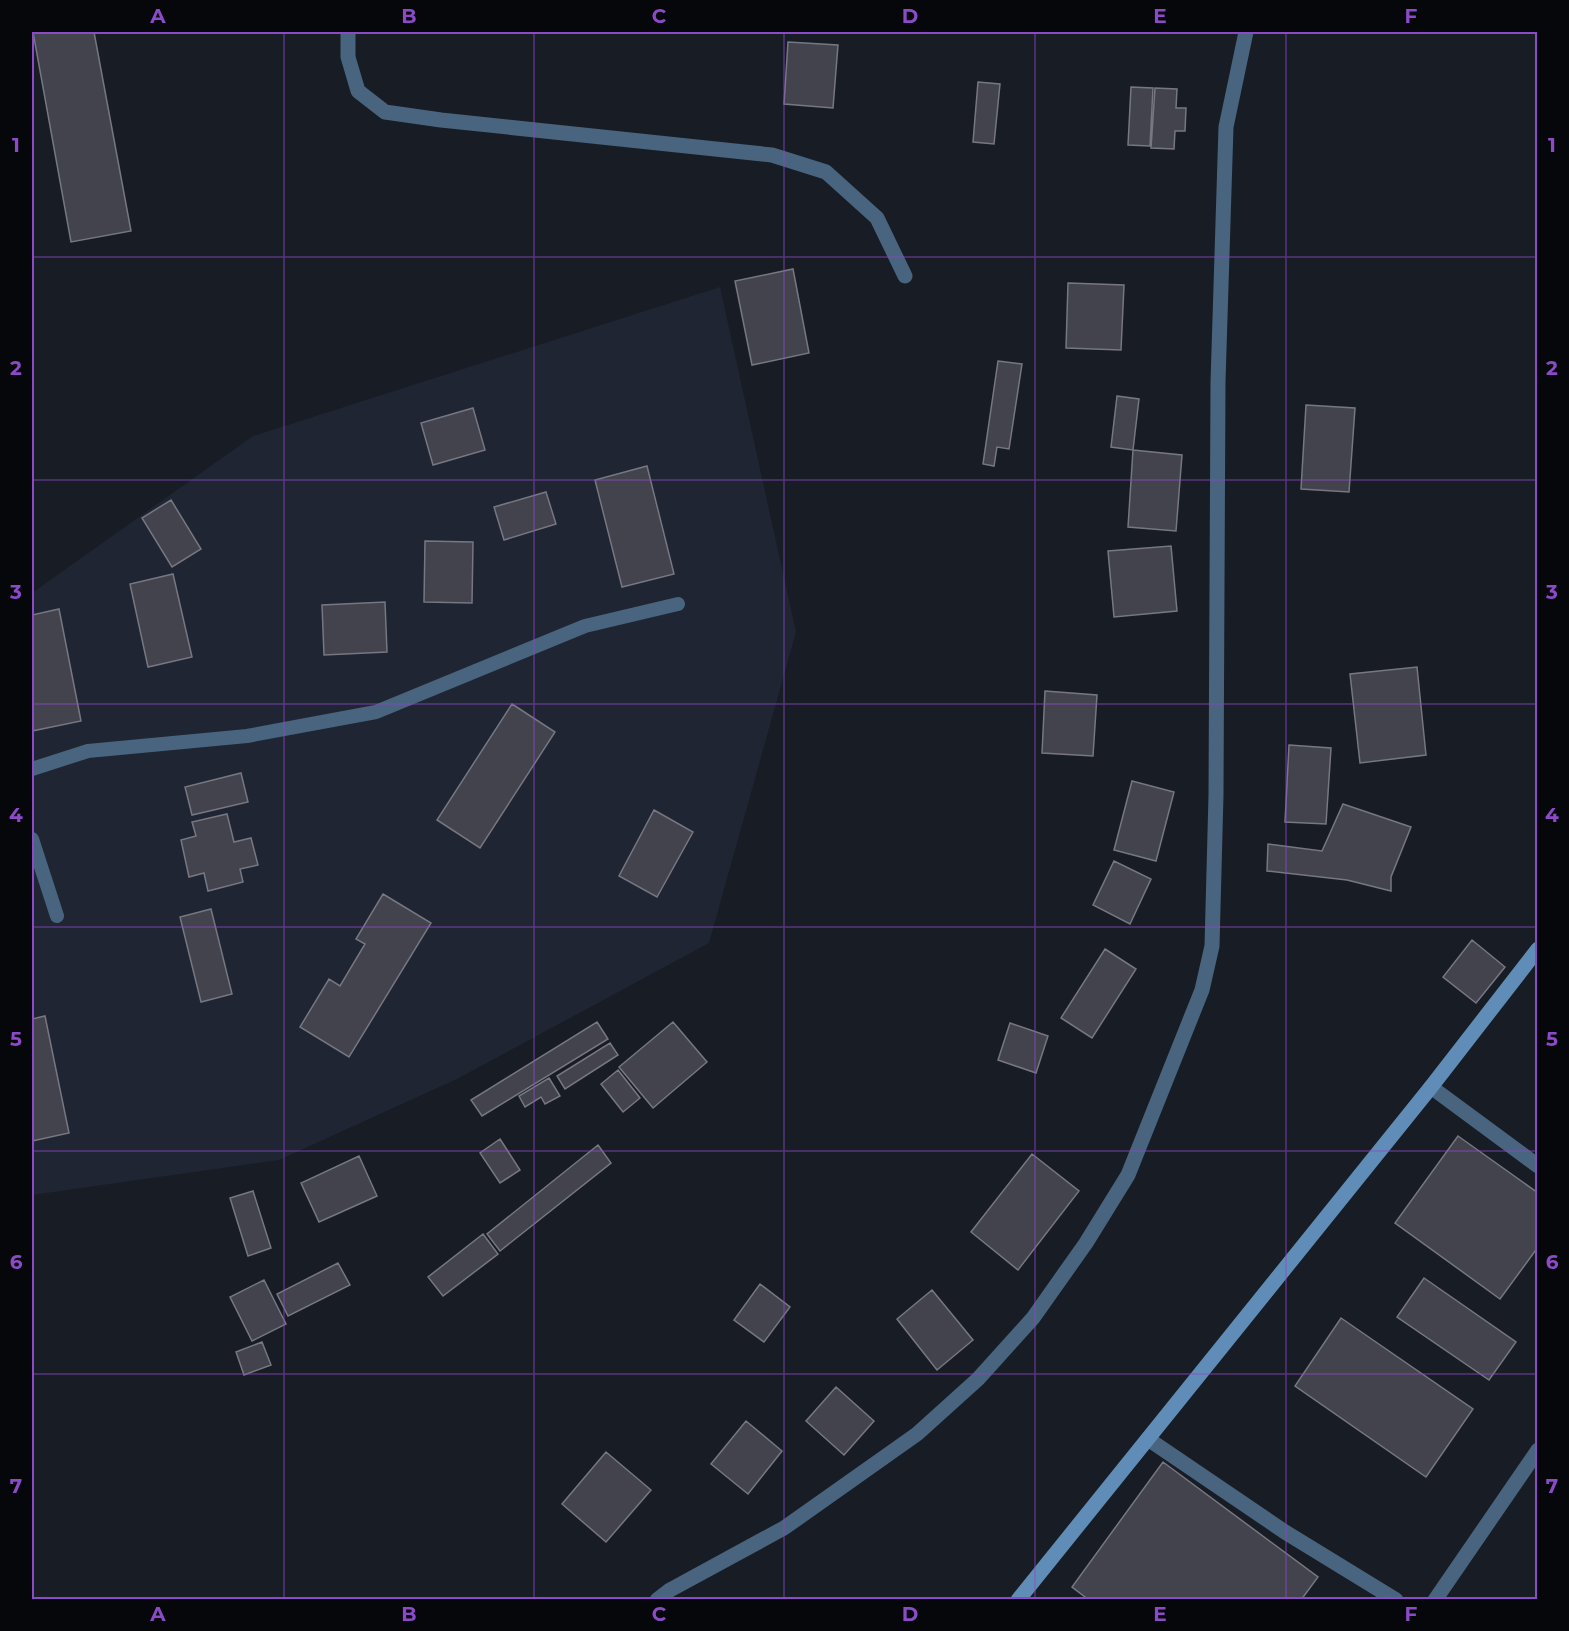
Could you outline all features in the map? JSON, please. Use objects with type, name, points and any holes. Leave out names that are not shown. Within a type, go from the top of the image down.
[{"type":"street","points":[[348,32],[348,57],[358,91],[385,112],[772,155],[826,172],[877,218],[905,276]]},
{"type":"street","points":[[657,1599],[784,1528],[917,1434],[978,1378],[1033,1318],[1086,1243],[1128,1175],[1202,990],[1212,946],[1216,784],[1218,370],[1226,127],[1246,32]]},
{"type":"street","points":[[1018,1599],[1431,1087],[1538,949]]},
{"type":"street","points":[[1431,1087],[1538,1166]]},
{"type":"street","points":[[1148,1439],[1285,1532],[1396,1599]]},
{"type":"street","points":[[1435,1599],[1538,1450]]},
{"type":"lane","points":[[32,769],[87,751],[247,736],[376,712],[585,626],[678,603]]},
{"type":"lane","points":[[32,839],[57,916]]},
{"type":"shaded area","points":[[720,287],[796,632],[709,943],[457,1079],[279,1160],[32,1195],[32,593],[253,436]]},
{"type":"building","points":[[33,32],[94,32],[131,231],[71,242]]},
{"type":"building","points":[[788,42],[838,45],[833,108],[784,104]]},
{"type":"building","points":[[978,82],[1000,84],[994,144],[973,142]]},
{"type":"building","points":[[1131,87],[1153,88],[1150,146],[1128,145]]},
{"type":"building","points":[[1155,88],[1177,89],[1176,108],[1186,108],[1185,131],[1175,131],[1174,149],[1151,148]]},
{"type":"building","points":[[793,269],[809,353],[752,365],[735,281]]},
{"type":"building","points":[[1068,283],[1124,285],[1121,350],[1066,348]]},
{"type":"building","points":[[998,361],[1022,364],[1009,449],[997,447],[994,466],[983,464]]},
{"type":"building","points":[[1117,396],[1139,399],[1133,450],[1111,447]]},
{"type":"building","points":[[1306,405],[1355,408],[1349,492],[1301,489]]},
{"type":"building","points":[[473,408],[485,450],[433,465],[421,423]]},
{"type":"building","points":[[1133,450],[1182,455],[1176,531],[1128,527]]},
{"type":"building","points":[[647,466],[674,574],[622,587],[595,480]]},
{"type":"building","points":[[546,492],[556,524],[504,540],[494,507]]},
{"type":"building","points":[[171,500],[201,549],[172,567],[142,518]]},
{"type":"building","points":[[425,541],[473,542],[472,603],[424,602]]},
{"type":"building","points":[[1171,546],[1177,611],[1114,617],[1108,551]]},
{"type":"building","points":[[173,574],[192,657],[148,667],[130,584]]},
{"type":"building","points":[[385,602],[387,652],[324,655],[322,605]]},
{"type":"building","points":[[59,609],[81,721],[32,731],[32,615]]},
{"type":"building","points":[[1417,667],[1426,755],[1360,763],[1350,674]]},
{"type":"building","points":[[1045,691],[1097,695],[1093,756],[1042,753]]},
{"type":"building","points":[[512,704],[555,732],[480,848],[437,820]]},
{"type":"building","points":[[1289,745],[1331,748],[1326,824],[1285,822]]},
{"type":"building","points":[[241,773],[248,802],[192,815],[185,787]]},
{"type":"building","points":[[1132,781],[1174,792],[1156,861],[1114,850]]},
{"type":"building","points":[[1343,804],[1411,827],[1391,877],[1391,891],[1347,880],[1267,871],[1268,844],[1322,851]]},
{"type":"building","points":[[654,810],[693,832],[657,897],[619,876]]},
{"type":"building","points":[[227,814],[234,842],[251,838],[258,865],[240,869],[243,882],[208,891],[204,873],[189,877],[181,840],[196,836],[192,822]]},
{"type":"building","points":[[1114,861],[1151,879],[1130,924],[1093,905]]},
{"type":"building","points":[[383,894],[431,923],[349,1057],[300,1027],[329,979],[340,986],[365,944],[356,939]]},
{"type":"building","points":[[211,909],[232,994],[201,1002],[180,917]]},
{"type":"building","points":[[1472,940],[1505,967],[1476,1003],[1443,977]]},
{"type":"building","points":[[1105,949],[1136,969],[1092,1038],[1061,1018]]},
{"type":"building","points":[[45,1016],[69,1133],[32,1141],[32,1019]]},
{"type":"building","points":[[597,1022],[608,1039],[482,1116],[471,1100]]},
{"type":"building","points":[[673,1022],[707,1062],[653,1108],[619,1067]]},
{"type":"building","points":[[1010,1023],[1048,1036],[1036,1073],[998,1060]]},
{"type":"building","points":[[610,1043],[618,1055],[565,1089],[557,1076]]},
{"type":"building","points":[[618,1070],[640,1098],[623,1112],[601,1084]]},
{"type":"building","points":[[549,1078],[560,1096],[545,1104],[541,1097],[525,1107],[519,1096]]},
{"type":"building","points":[[1458,1136],[1538,1193],[1538,1247],[1500,1299],[1395,1223]]},
{"type":"building","points":[[500,1139],[520,1170],[500,1183],[480,1153]]},
{"type":"building","points":[[598,1145],[611,1163],[500,1251],[487,1234]]},
{"type":"building","points":[[1032,1154],[1079,1191],[1018,1270],[971,1232]]},
{"type":"building","points":[[359,1156],[377,1196],[319,1222],[301,1183]]},
{"type":"building","points":[[253,1191],[271,1248],[248,1256],[230,1198]]},
{"type":"building","points":[[483,1234],[498,1254],[443,1296],[428,1277]]},
{"type":"building","points":[[338,1263],[350,1285],[288,1316],[277,1294]]},
{"type":"building","points":[[1424,1278],[1516,1342],[1489,1380],[1397,1317]]},
{"type":"building","points":[[264,1280],[286,1324],[252,1341],[230,1297]]},
{"type":"building","points":[[760,1284],[790,1307],[764,1342],[734,1320]]},
{"type":"building","points":[[932,1290],[973,1340],[937,1370],[897,1319]]},
{"type":"building","points":[[1341,1318],[1473,1409],[1426,1477],[1295,1386]]},
{"type":"building","points":[[262,1342],[271,1365],[244,1375],[236,1352]]},
{"type":"building","points":[[836,1387],[874,1421],[844,1455],[806,1421]]},
{"type":"building","points":[[746,1421],[782,1451],[748,1494],[711,1464]]},
{"type":"building","points":[[606,1452],[651,1490],[606,1542],[562,1504]]},
{"type":"building","points":[[1163,1462],[1318,1577],[1301,1600],[1089,1600],[1072,1587]]}]
